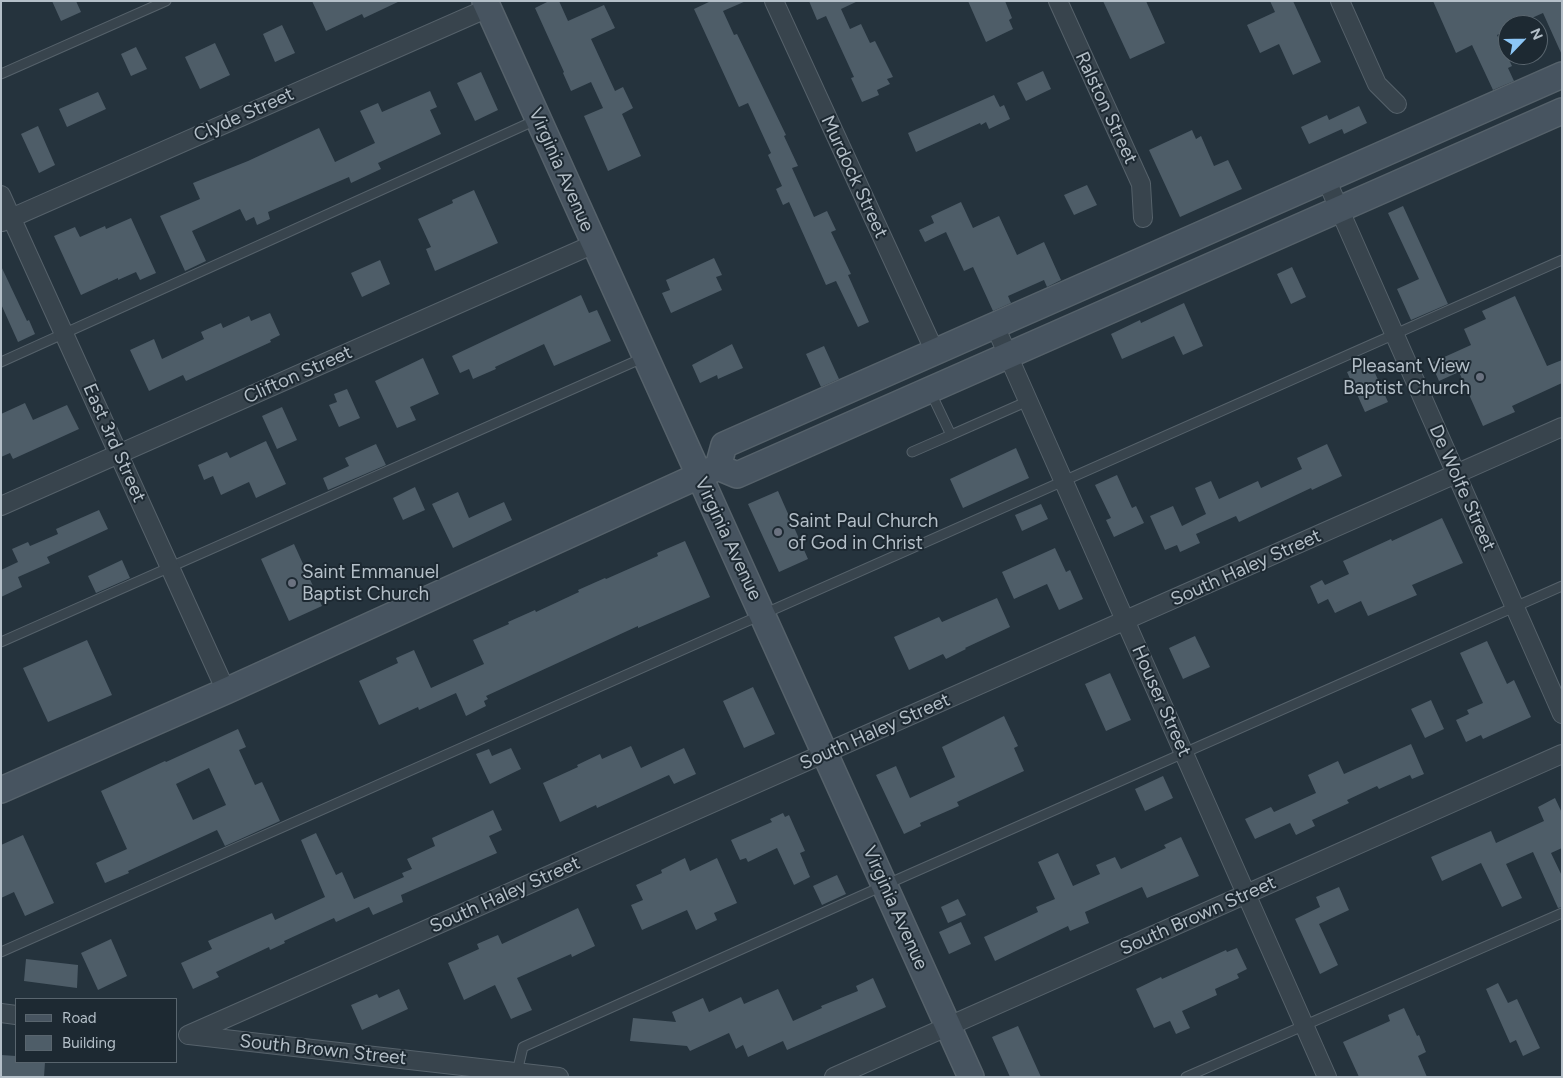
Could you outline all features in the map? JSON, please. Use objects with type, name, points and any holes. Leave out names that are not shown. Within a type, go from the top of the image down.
[{"type":"street","name":"Murdock Street","points":[[774,1],[935,352]]},
{"type":"street","name":"Ralston Street","points":[[1058,1],[1141,184],[1143,218]]},
{"type":"street","points":[[1340,1],[1378,84],[1397,104]]},
{"type":"street","name":"Virginia Avenue","points":[[486,4],[645,356],[708,472],[762,614],[971,1077]]},
{"type":"street","name":"Clyde Street","points":[[6,220],[486,4]]},
{"type":"street","points":[[708,472],[724,445],[1562,75]]},
{"type":"street","points":[[1,790],[226,691],[708,472],[737,475],[1562,110]]},
{"type":"street","name":"De Wolfe Street","points":[[1326,179],[1562,714]]},
{"type":"street","name":"East 3rd Street","points":[[1,195],[6,220],[64,334],[226,691]]},
{"type":"street","name":"Clifton Street","points":[[1,506],[594,244]]},
{"type":"street","name":"Houser Street","points":[[995,326],[1327,1077]]},
{"type":"street","name":"South Haley Street","points":[[182,1034],[826,754],[1562,427]]},
{"type":"street","name":"South Brown Street","points":[[834,1077],[1562,754]]},
{"type":"street","points":[[1,1013],[15,1015]]},
{"type":"street","name":"South Brown Street","points":[[182,1034],[559,1077]]},
{"type":"lane","points":[[1,74],[166,1]]},
{"type":"lane","points":[[1,362],[538,119]]},
{"type":"lane","points":[[1,952],[1562,260]]},
{"type":"lane","points":[[1,642],[645,356]]},
{"type":"lane","points":[[930,390],[951,435]]},
{"type":"lane","points":[[912,452],[1028,401]]},
{"type":"lane","points":[[517,1072],[523,1047],[1562,586]]},
{"type":"lane","points":[[1186,1077],[1562,913]]},
{"type":"building","points":[[52,1],[76,1],[81,12],[61,21]]},
{"type":"building","points":[[312,1],[400,1],[364,18],[362,14],[326,31]]},
{"type":"building","points":[[549,1],[559,1],[568,21],[604,5],[615,28],[591,39],[615,91],[623,87],[633,108],[622,114],[641,156],[608,171],[584,116],[603,108],[591,82],[571,91],[535,8]]},
{"type":"building","points":[[711,1],[746,1],[723,11],[734,35],[737,34],[786,135],[784,136],[798,166],[792,168],[814,217],[827,211],[836,230],[831,232],[851,274],[848,275],[869,322],[858,327],[836,281],[826,285],[789,202],[783,205],[776,189],[782,186],[768,155],[771,153],[748,103],[739,107],[694,9]]},
{"type":"building","points":[[809,1],[858,1],[841,9],[850,29],[861,24],[870,43],[875,41],[893,77],[887,79],[890,84],[877,90],[879,95],[862,102],[851,78],[854,77],[826,16],[817,20]]},
{"type":"building","points":[[968,1],[1005,1],[1012,18],[1009,20],[1013,29],[986,42]]},
{"type":"building","points":[[1103,1],[1146,1],[1165,43],[1130,59]]},
{"type":"building","points":[[1270,1],[1293,1],[1321,62],[1293,75],[1279,44],[1260,53],[1247,25],[1275,12]]},
{"type":"building","points":[[1433,1],[1562,1],[1562,55],[1548,24],[1548,15],[1544,15],[1543,13],[1538,15],[1498,15],[1498,65],[1512,65],[1508,68],[1514,81],[1493,90],[1472,45],[1456,53]]},
{"type":"building","points":[[282,25],[295,53],[275,62],[263,34]]},
{"type":"building","points":[[215,43],[230,75],[200,89],[185,57]]},
{"type":"building","points":[[136,47],[147,69],[131,76],[121,54]]},
{"type":"building","points":[[1043,71],[1051,89],[1026,101],[1017,83]]},
{"type":"building","points":[[481,72],[498,110],[475,121],[457,83]]},
{"type":"building","points":[[430,91],[437,107],[430,110],[441,134],[378,163],[381,169],[351,183],[349,177],[268,212],[270,219],[257,225],[254,217],[246,221],[240,209],[192,231],[206,261],[185,271],[160,216],[200,199],[193,183],[248,161],[319,128],[335,162],[375,143],[360,111],[378,103],[382,112]]},
{"type":"building","points":[[98,92],[106,109],[67,127],[59,109]]},
{"type":"building","points":[[994,95],[1000,107],[1004,105],[1010,119],[989,129],[986,122],[981,125],[980,123],[916,152],[908,133]]},
{"type":"building","points":[[1359,106],[1367,123],[1344,134],[1342,129],[1309,144],[1301,127],[1327,115],[1329,120]]},
{"type":"building","points":[[38,126],[55,165],[39,173],[21,134]]},
{"type":"building","points":[[1192,130],[1196,139],[1201,136],[1214,166],[1228,160],[1242,189],[1180,217],[1149,150]]},
{"type":"building","points":[[1087,185],[1097,205],[1074,215],[1064,195]]},
{"type":"building","points":[[474,190],[498,243],[435,271],[426,249],[431,247],[418,219],[453,203],[452,200]]},
{"type":"building","points":[[961,202],[973,228],[999,216],[1017,255],[1044,242],[1061,280],[1047,287],[1044,280],[1008,296],[1011,303],[993,311],[973,267],[964,271],[946,232],[925,242],[919,230],[934,223],[931,216]]},
{"type":"building","points":[[1403,206],[1448,304],[1411,320],[1397,289],[1419,279],[1388,213]]},
{"type":"building","points":[[131,218],[156,273],[140,280],[136,272],[81,295],[54,236],[75,227],[80,237],[105,226],[106,229]]},
{"type":"building","points":[[714,258],[722,275],[716,277],[722,290],[671,313],[662,293],[670,290],[666,280]]},
{"type":"building","points":[[380,260],[390,284],[362,297],[351,273]]},
{"type":"building","points":[[1,266],[35,334],[18,342],[1,304]]},
{"type":"building","points":[[1292,267],[1306,297],[1291,304],[1277,274]]},
{"type":"building","points":[[581,295],[589,313],[597,310],[611,341],[554,366],[544,344],[473,379],[469,369],[460,373],[452,356]]},
{"type":"building","points":[[1515,296],[1547,366],[1562,360],[1562,383],[1512,406],[1515,412],[1483,426],[1459,372],[1439,381],[1431,363],[1471,345],[1464,329],[1486,319],[1482,311]]},
{"type":"building","points":[[1184,303],[1203,346],[1183,355],[1174,336],[1122,359],[1111,334],[1140,320],[1141,323]]},
{"type":"building","points":[[270,313],[280,335],[270,340],[271,342],[186,381],[183,375],[149,391],[130,350],[154,339],[162,359],[204,339],[201,332],[221,323],[223,328],[249,316],[251,321]]},
{"type":"building","points":[[732,344],[743,368],[718,379],[717,375],[700,383],[692,365]]},
{"type":"building","points":[[824,346],[839,379],[821,387],[806,354]]},
{"type":"building","points":[[423,358],[439,394],[410,407],[416,420],[397,428],[375,381]]},
{"type":"building","points":[[1370,362],[1388,402],[1365,412],[1347,372]]},
{"type":"building","points":[[347,389],[360,418],[339,427],[329,405],[337,402],[334,394]]},
{"type":"building","points":[[25,403],[33,420],[67,405],[79,429],[13,459],[10,453],[1,457],[1,414]]},
{"type":"building","points":[[282,407],[297,440],[277,449],[262,416]]},
{"type":"building","points":[[266,441],[286,484],[256,498],[249,482],[221,495],[213,476],[204,480],[198,465],[227,452],[230,458]]},
{"type":"building","points":[[376,444],[386,465],[328,490],[323,478],[349,466],[345,458]]},
{"type":"building","points":[[1327,444],[1342,476],[1312,490],[1311,488],[1239,522],[1236,516],[1196,534],[1200,543],[1180,552],[1177,545],[1165,550],[1150,516],[1173,506],[1182,526],[1206,514],[1195,488],[1211,481],[1219,499],[1258,481],[1261,488],[1302,469],[1297,458]]},
{"type":"building","points":[[1016,448],[1029,478],[963,508],[950,479]]},
{"type":"building","points":[[1117,475],[1132,508],[1136,506],[1144,523],[1114,537],[1106,520],[1111,518],[1095,485]]},
{"type":"building","points":[[415,487],[425,510],[403,520],[393,498]]},
{"type":"building","name":"Saint Paul Church of God in Christ","points":[[778,491],[808,559],[779,572],[748,504]]},
{"type":"building","points":[[458,492],[469,518],[504,502],[512,520],[453,548],[432,504]]},
{"type":"building","points":[[1041,504],[1048,519],[1022,531],[1015,515]]},
{"type":"building","points":[[99,510],[108,529],[47,557],[50,563],[18,577],[22,587],[1,597],[1,570],[18,562],[12,549],[28,542],[30,546],[58,534],[56,529]]},
{"type":"building","points":[[1442,518],[1463,563],[1412,585],[1417,595],[1368,616],[1361,601],[1335,613],[1328,599],[1318,604],[1310,586],[1322,580],[1325,585],[1349,574],[1343,561]]},
{"type":"building","points":[[685,541],[710,597],[638,628],[638,626],[486,696],[488,699],[484,701],[486,706],[466,716],[456,693],[419,710],[418,707],[379,725],[359,681],[398,663],[396,658],[414,650],[431,688],[484,664],[473,640],[509,624],[508,622],[535,610],[536,612],[579,592],[578,590],[658,556],[657,553]]},
{"type":"building","name":"Saint Emmanuel Baptist Church","points":[[294,544],[322,606],[289,621],[261,559]]},
{"type":"building","points":[[1055,548],[1066,572],[1070,570],[1083,599],[1059,610],[1047,584],[1014,599],[1002,572]]},
{"type":"building","points":[[122,560],[130,578],[96,593],[88,576]]},
{"type":"building","points":[[997,598],[1010,627],[946,659],[943,654],[909,670],[894,637],[939,617],[942,622]]},
{"type":"building","points":[[1195,636],[1210,667],[1183,679],[1169,648]]},
{"type":"building","points":[[87,640],[112,695],[48,722],[23,668]]},
{"type":"building","points":[[1487,641],[1507,684],[1514,680],[1531,717],[1483,739],[1481,735],[1466,742],[1456,720],[1469,714],[1467,710],[1483,703],[1460,653]]},
{"type":"building","points":[[1110,673],[1131,720],[1106,731],[1085,684]]},
{"type":"building","points":[[753,687],[775,734],[744,748],[723,701]]},
{"type":"building","points":[[1431,700],[1444,729],[1425,738],[1411,709]]},
{"type":"building","points":[[1004,716],[1018,746],[1014,748],[1024,771],[957,802],[959,806],[920,823],[921,826],[904,834],[876,775],[896,766],[910,798],[955,777],[942,747]]},
{"type":"building","points":[[238,729],[246,747],[239,750],[255,785],[262,782],[280,821],[225,846],[217,830],[105,883],[96,863],[127,849],[101,791]],"holes":[[[209,768],[226,805],[193,820],[176,784]]]},
{"type":"building","points":[[1411,744],[1424,774],[1412,779],[1410,775],[1379,789],[1377,786],[1347,800],[1349,803],[1312,820],[1315,826],[1296,835],[1290,823],[1255,839],[1245,819],[1271,807],[1274,812],[1316,793],[1308,775],[1338,761],[1344,774]]},
{"type":"building","points":[[631,746],[641,768],[684,748],[696,774],[674,784],[669,775],[597,808],[596,805],[560,822],[543,783],[578,767],[577,765],[600,754],[602,759]]},
{"type":"building","points":[[511,748],[521,769],[490,784],[476,754],[489,749],[492,756]]},
{"type":"building","points":[[1163,776],[1173,798],[1145,811],[1135,789]]},
{"type":"building","points":[[1555,798],[1562,813],[1562,848],[1551,853],[1562,876],[1562,907],[1558,908],[1533,852],[1506,864],[1522,898],[1502,907],[1481,863],[1442,881],[1431,857],[1491,831],[1496,843],[1544,821],[1538,807]]},
{"type":"building","points":[[493,810],[502,830],[489,836],[497,853],[401,895],[403,902],[373,915],[369,907],[336,922],[334,918],[284,941],[285,943],[270,950],[269,947],[216,972],[219,977],[193,989],[181,963],[212,949],[208,941],[272,913],[275,920],[325,897],[301,840],[316,833],[336,875],[342,872],[354,899],[404,877],[402,873],[412,869],[407,859],[435,846],[432,838]]},
{"type":"building","points":[[783,813],[785,817],[789,815],[805,851],[800,853],[810,877],[794,885],[777,848],[748,862],[746,858],[740,860],[731,840],[772,822],[770,819]]},
{"type":"building","points":[[23,835],[54,903],[25,916],[14,892],[1,898],[1,845]]},
{"type":"building","points":[[1181,837],[1199,876],[1147,898],[1142,887],[1085,912],[1089,923],[1070,931],[1068,926],[995,961],[984,937],[1038,912],[1036,907],[1055,899],[1038,862],[1058,853],[1073,886],[1100,874],[1096,865],[1115,857],[1121,869],[1166,848],[1164,845]]},
{"type":"building","points":[[685,858],[690,871],[717,858],[737,903],[714,913],[717,920],[696,930],[687,910],[642,930],[631,905],[643,900],[636,885],[662,873],[661,870]]},
{"type":"building","points":[[837,875],[846,894],[822,905],[813,886]]},
{"type":"building","points":[[1339,887],[1349,910],[1319,924],[1338,965],[1320,974],[1295,919],[1320,907],[1316,897]]},
{"type":"building","points":[[958,899],[966,915],[948,923],[941,907]]},
{"type":"building","points":[[578,908],[595,946],[572,957],[571,954],[517,978],[532,1010],[511,1019],[495,985],[464,1000],[448,963],[479,949],[477,944],[498,935],[502,944]]},
{"type":"building","points":[[961,922],[971,944],[949,954],[939,932]]},
{"type":"building","points":[[111,939],[127,976],[98,990],[81,953]]},
{"type":"building","points":[[1237,948],[1247,969],[1237,974],[1239,978],[1215,989],[1217,995],[1182,1011],[1190,1028],[1176,1034],[1170,1021],[1154,1028],[1136,989],[1226,950],[1227,952]]},
{"type":"building","points":[[26,959],[78,965],[77,988],[24,981]]},
{"type":"building","points":[[873,978],[886,1007],[787,1050],[783,1041],[748,1057],[743,1045],[736,1049],[729,1033],[690,1051],[687,1046],[630,1041],[633,1018],[676,1022],[672,1012],[703,998],[709,1012],[741,997],[744,1004],[778,989],[793,1021],[822,1008],[821,1006],[858,991],[856,986]]},
{"type":"building","points":[[1498,983],[1508,1003],[1517,999],[1540,1048],[1523,1056],[1516,1040],[1510,1043],[1486,989]]},
{"type":"building","points":[[399,989],[408,1009],[362,1030],[351,1005],[377,994],[379,998]]},
{"type":"building","points":[[1404,1008],[1426,1052],[1418,1056],[1427,1077],[1359,1077],[1343,1042],[1390,1021],[1388,1015]]},
{"type":"building","points":[[1018,1026],[1041,1077],[1010,1077],[992,1037]]},
{"type":"building","points":[[1,1055],[15,1056],[15,1063],[45,1063],[44,1077],[1,1077]]},
{"type":"place","name":"Pleasant View Baptist Church","points":[[1480,377]]},
{"type":"place","name":"Saint Paul Church of God in Christ","points":[[778,532]]},
{"type":"place","name":"Saint Emmanuel Baptist Church","points":[[292,583]]}]
